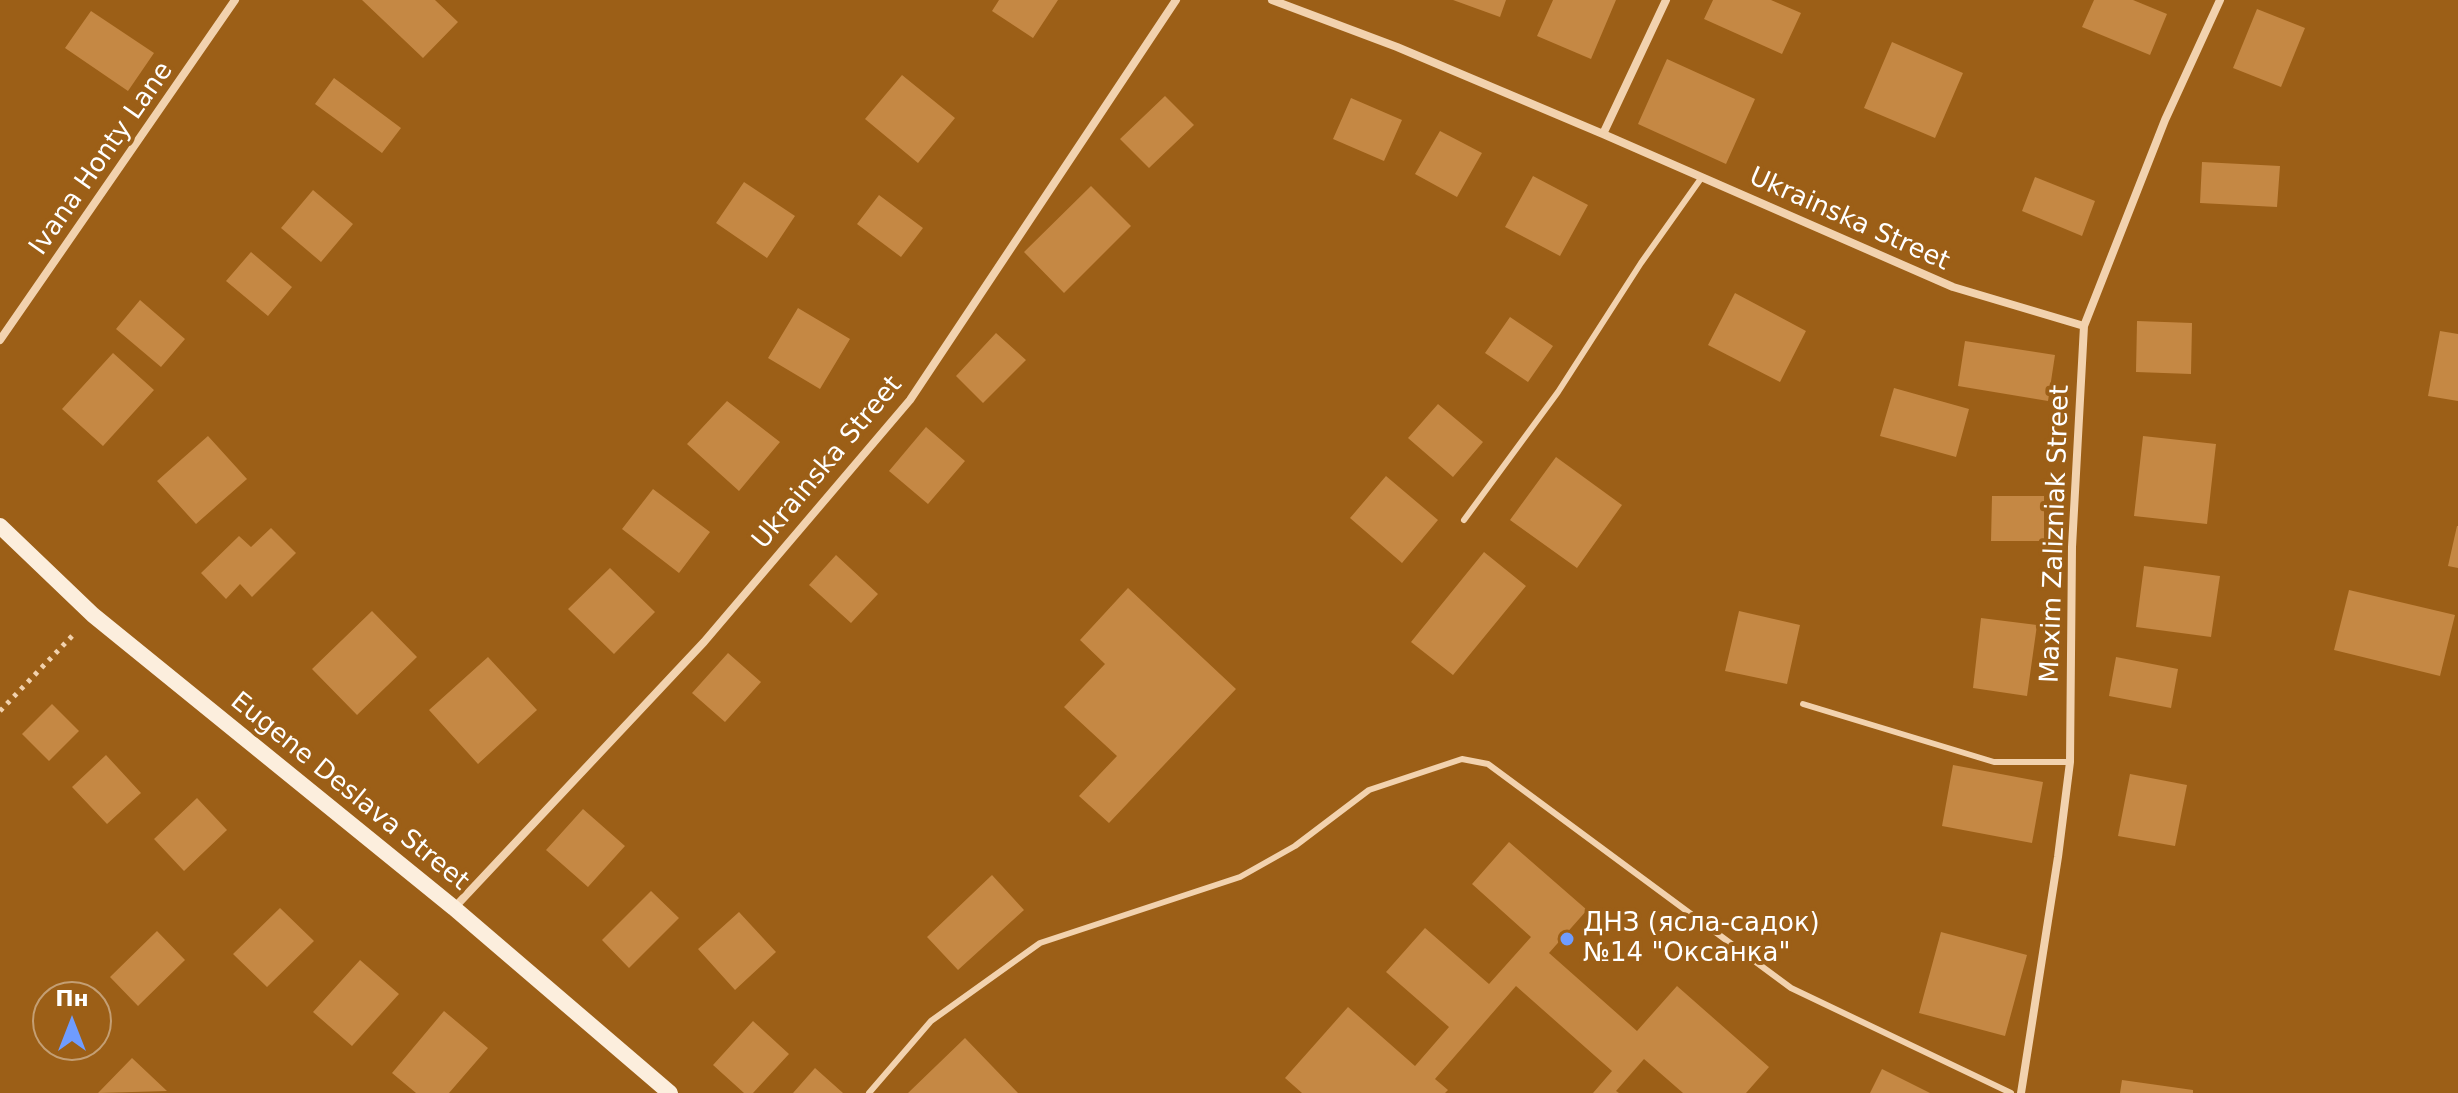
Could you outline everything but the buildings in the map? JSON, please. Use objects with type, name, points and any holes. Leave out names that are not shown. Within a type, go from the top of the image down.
[{"type":"street","name":"Ivana Honty Lane","points":[[0,340],[235,0]]},
{"type":"street","name":"Ukrainska Street","points":[[454,908],[704,642],[910,400],[1176,0]]},
{"type":"street","name":"Ukrainska Street","points":[[1272,0],[1397,47],[1953,287],[2084,326]]},
{"type":"street","points":[[1603,134],[1666,0]]},
{"type":"street","name":"Maxim Zalizniak Street","points":[[2021,1093],[2070,762],[2072,547],[2084,326],[2165,120],[2220,0]]},
{"type":"street","name":"Eugene Deslava Street","points":[[0,526],[93,615],[454,908],[670,1093]]},
{"type":"lane","points":[[1464,520],[1558,392],[1641,263],[1702,177]]},
{"type":"lane","points":[[1803,704],[1994,762],[2070,762]]},
{"type":"lane","points":[[869,1093],[931,1021],[1040,943],[1240,877],[1295,846],[1369,790],[1462,759],[1488,764],[1791,988],[2011,1093]]},
{"type":"path","points":[[0,711],[93,615]]},
{"type":"place","name":"ДНЗ (ясла-садок) №14 \"Оксанка\"","points":[[1567,939]]}]
